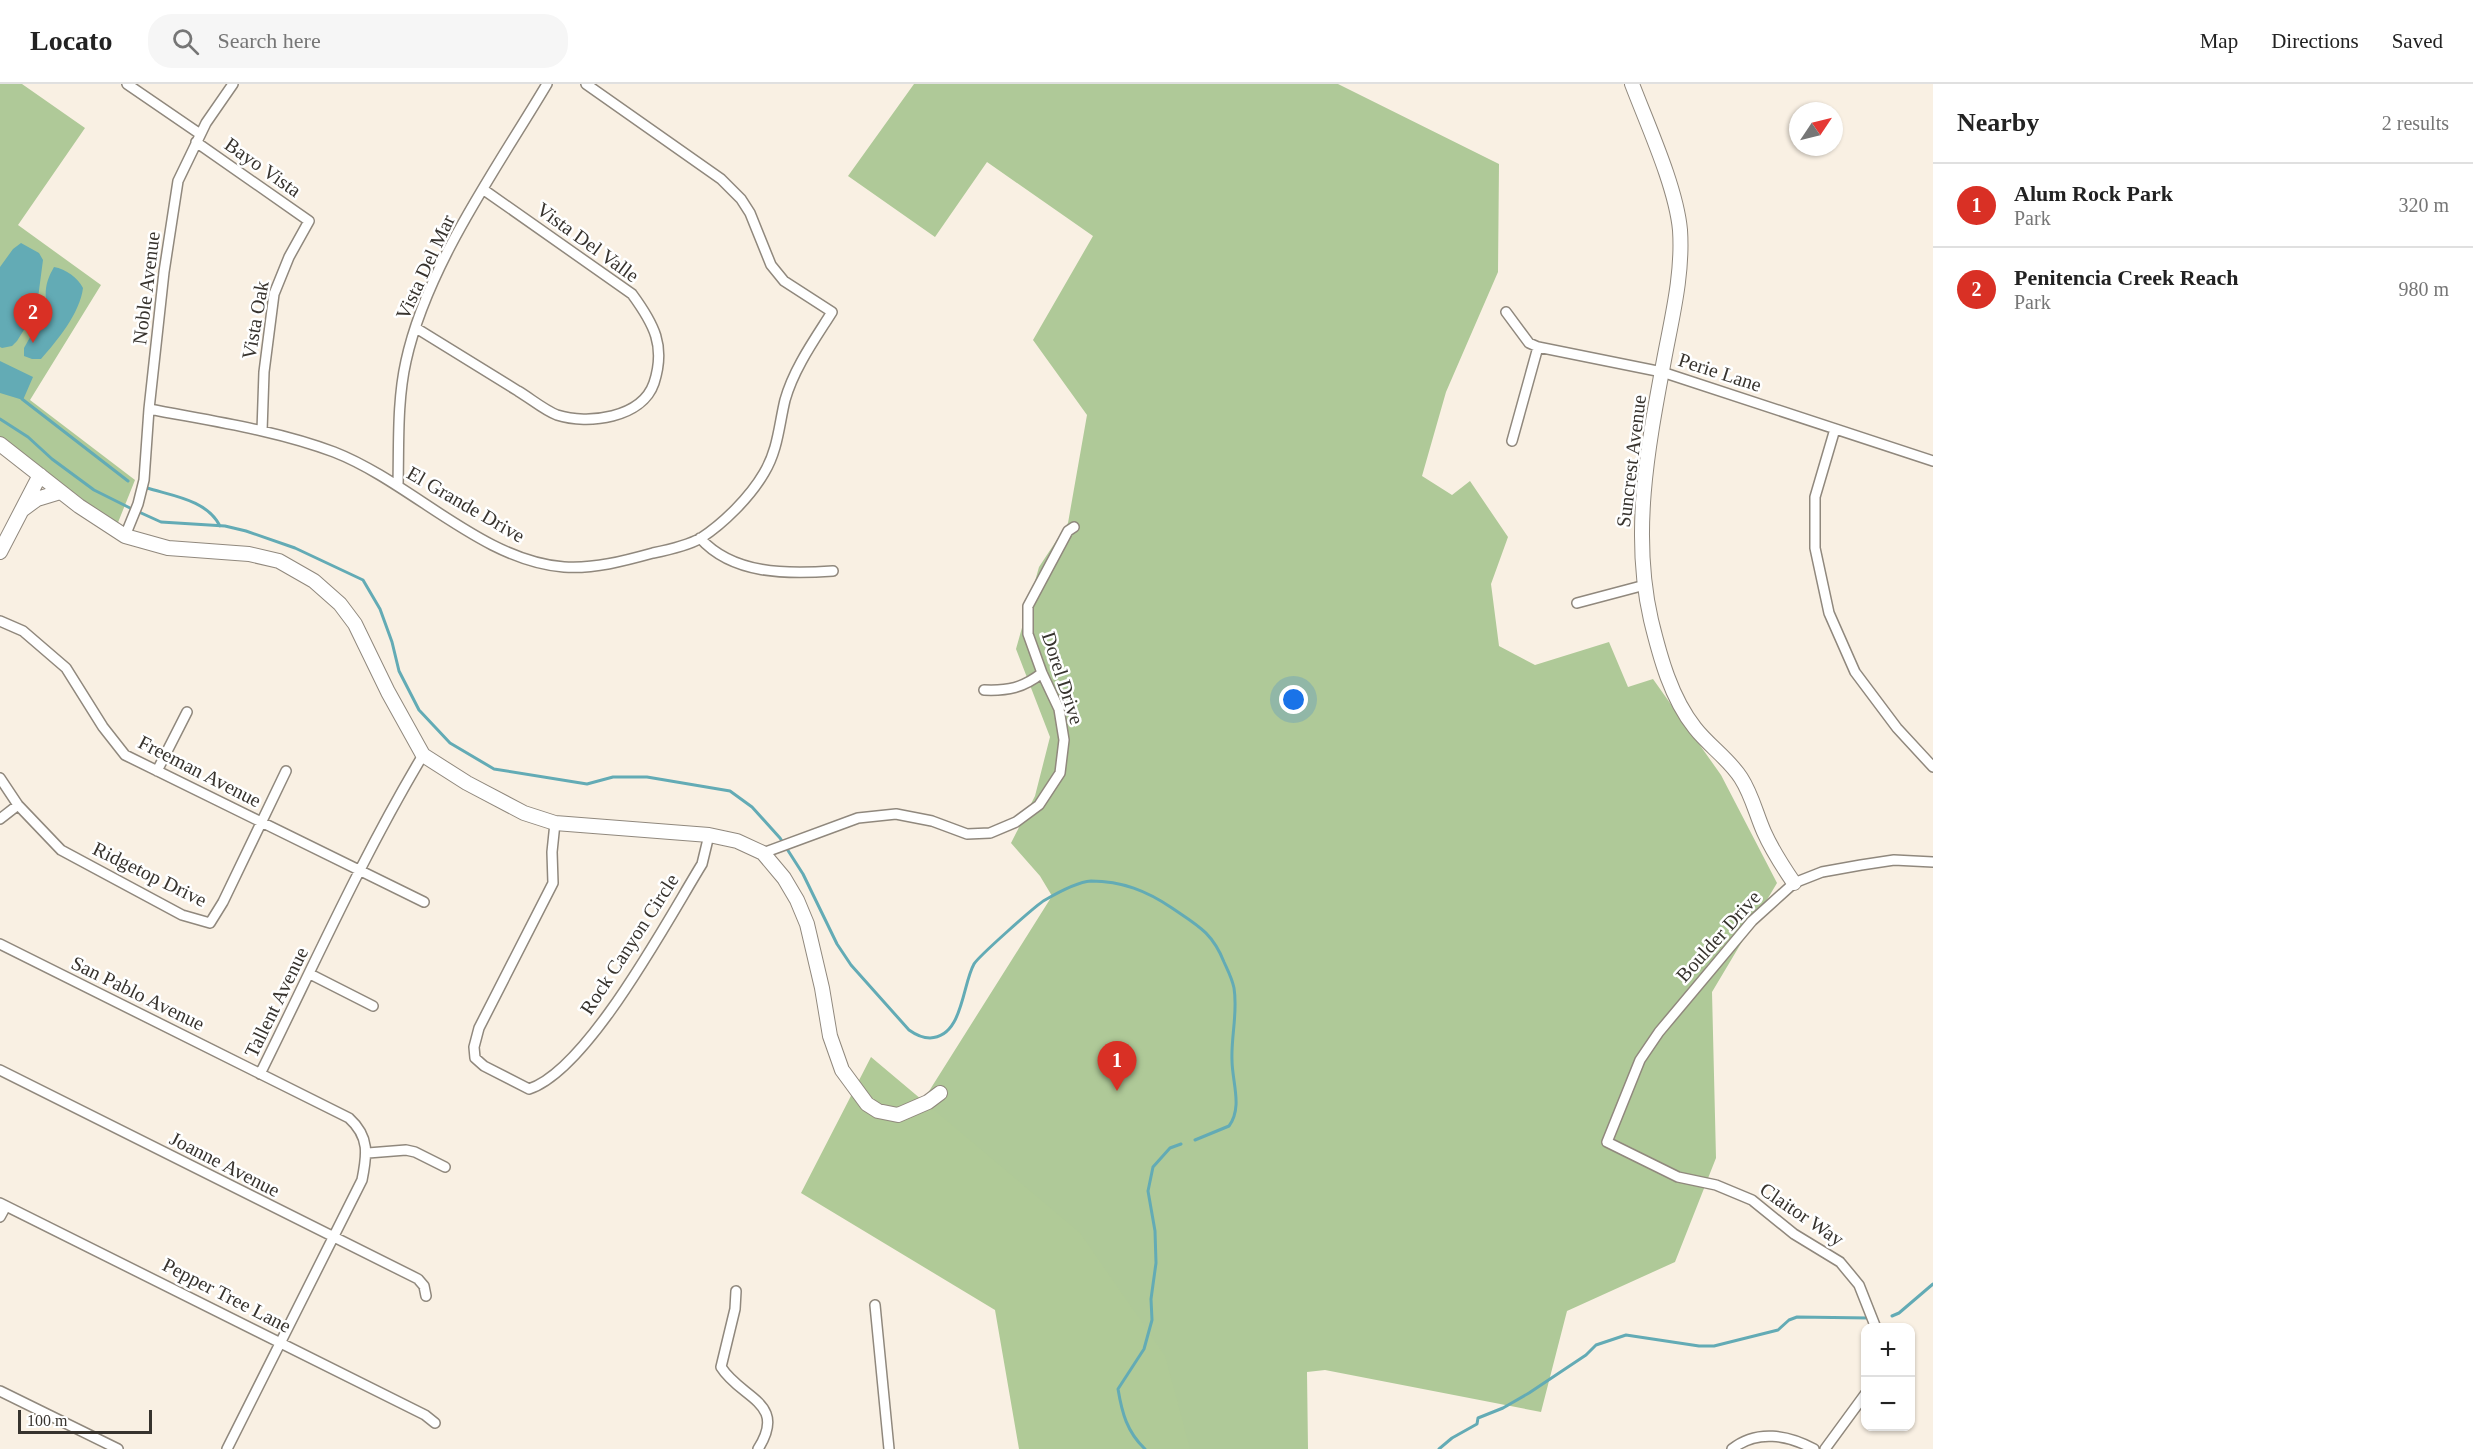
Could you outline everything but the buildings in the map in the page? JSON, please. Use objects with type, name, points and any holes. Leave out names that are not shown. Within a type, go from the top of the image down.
[{"type":"street","points":[[126,84],[198,138]]},
{"type":"street","name":"Noble Avenue","points":[[125,536],[138,504],[144,480],[149,409],[166,253],[178,181],[198,138],[233,84]]},
{"type":"street","name":"Vista Del Mar","points":[[398,484],[401,393],[406,361],[428,295],[450,250],[547,84]]},
{"type":"street","name":"El Grande Drive","points":[[149,409],[262,431],[336,453],[398,484],[496,548],[531,562],[565,567],[601,565],[665,550],[700,538],[742,502],[764,474],[776,448],[786,399],[797,370],[832,312],[784,281],[771,265],[750,213],[741,199],[721,179],[586,84]]},
{"type":"street","name":"Suncrest Avenue","points":[[1632,84],[1674,200],[1680,229],[1678,285],[1644,479],[1641,518],[1645,585],[1661,658],[1680,705],[1694,727],[1740,777],[1753,801],[1764,832],[1794,883]]},
{"type":"street","name":"Bayo Vista","points":[[198,138],[309,221]]},
{"type":"street","name":"Vista Del Valle","points":[[416,328],[557,415],[588,419],[621,414],[646,400],[653,386],[659,356],[657,336],[650,318],[632,294],[484,190]]},
{"type":"street","name":"Vista Oak","points":[[262,431],[264,372],[274,294],[289,256],[309,221]]},
{"type":"street","points":[[1506,312],[1529,343],[1538,347],[1512,441]]},
{"type":"street","name":"Perie Lane","points":[[1538,347],[1662,372],[1933,461]]},
{"type":"street","points":[[1835,429],[1815,497],[1815,548],[1829,613],[1855,672],[1897,728],[1933,767]]},
{"type":"street","points":[[0,444],[60,492],[125,536],[168,548],[249,554],[279,561],[314,580],[340,604],[356,624],[388,692],[423,755],[467,783],[524,813],[555,823],[709,835],[737,841],[763,853],[784,878],[807,924],[830,1036],[842,1070],[860,1095],[867,1104],[878,1111],[898,1115],[928,1102],[940,1093]]},
{"type":"street","points":[[1,546],[40,475]]},
{"type":"street","points":[[20,511],[37,499],[60,492]]},
{"type":"street","name":"Dorel Drive","points":[[763,853],[858,818],[896,814],[932,821],[967,834],[990,833],[1016,822],[1039,805],[1060,772],[1065,740],[1059,709],[1042,673],[1029,634],[1029,606],[1068,531],[1074,527]]},
{"type":"street","points":[[700,538],[710,550],[755,568],[794,573],[833,571]]},
{"type":"street","points":[[1577,603],[1645,585]]},
{"type":"street","name":"Freeman Avenue","points":[[0,621],[23,631],[66,668],[103,728],[125,755],[424,902]]},
{"type":"street","points":[[984,690],[1006,691],[1028,684],[1042,673]]},
{"type":"street","points":[[157,771],[187,712]]},
{"type":"street","name":"Tallent Avenue","points":[[368,1153],[365,1137],[349,1118],[261,1074],[360,870],[423,755]]},
{"type":"street","points":[[260,822],[286,771]]},
{"type":"street","name":"Ridgetop Drive","points":[[0,778],[18,805],[61,850],[182,915],[210,923],[223,902],[260,822]]},
{"type":"street","points":[[0,819],[18,805]]},
{"type":"street","name":"Rock Canyon Circle","points":[[555,823],[552,852],[553,883],[479,1028],[474,1047],[475,1058],[484,1066],[529,1089],[549,1079],[608,1017],[702,864],[709,835]]},
{"type":"street","name":"Boulder Drive","points":[[1607,1142],[1640,1060],[1659,1032],[1752,921],[1794,883],[1822,872],[1894,860],[1933,862]]},
{"type":"street","name":"San Pablo Avenue","points":[[0,944],[261,1074]]},
{"type":"street","points":[[309,974],[373,1006]]},
{"type":"street","name":"Joanne Avenue","points":[[0,1070],[418,1279],[424,1286],[426,1296]]},
{"type":"street","name":"Claitor Way","points":[[1607,1142],[1678,1177],[1716,1185],[1752,1200],[1794,1234],[1840,1262],[1858,1285],[1874,1323]]},
{"type":"street","points":[[227,1449],[362,1180],[368,1153],[406,1150],[445,1167]]},
{"type":"street","points":[[0,1217],[3,1205]]},
{"type":"street","name":"Pepper Tree Lane","points":[[3,1205],[425,1415],[435,1423]]},
{"type":"street","points":[[736,1291],[735,1309],[722,1367],[729,1380],[759,1401],[768,1419],[767,1432],[758,1449]]},
{"type":"street","points":[[875,1305],[889,1449]]},
{"type":"street","points":[[0,1391],[118,1449]]},
{"type":"street","points":[[1825,1449],[1861,1400]]},
{"type":"street","points":[[1732,1449],[1756,1436],[1781,1436],[1800,1441],[1814,1449]]},
{"type":"green space","points":[[0,84],[22,84],[85,128],[18,225],[101,285],[30,400],[135,480],[117,525],[0,437]]},
{"type":"green space","points":[[914,84],[1338,84],[1499,164],[1498,272],[1446,392],[1422,476],[1452,495],[1470,481],[1508,537],[1491,584],[1499,646],[1535,665],[1609,642],[1628,687],[1653,679],[1721,775],[1777,883],[1712,992],[1716,1158],[1675,1262],[1567,1311],[1541,1412],[1325,1370],[1307,1372],[1308,1449],[1069,1449],[1053,1313],[868,1188],[1052,896],[1040,876],[1011,843],[1035,796],[1050,737],[1016,649],[1039,567],[1068,523],[1087,415],[1033,340],[1093,236],[987,162],[935,237],[848,176]]},
{"type":"green space","points":[[871,1057],[1080,1233],[1165,1356],[1190,1449],[1019,1449],[995,1310],[801,1193]]},
{"type":"water","points":[[21,243],[39,253],[43,260],[38,298],[40,304],[17,341],[12,346],[2,348],[0,347],[0,267],[13,249]]},
{"type":"water","points":[[54,267],[71,274],[78,281],[83,288],[81,297],[73,317],[54,344],[41,359],[32,359],[24,356],[24,348],[47,307],[46,286]]},
{"type":"water","points":[[0,361],[33,377],[23,400],[0,393]]},
{"type":"waterway","points":[[22,399],[128,481]]},
{"type":"waterway","points":[[0,419],[28,437],[52,459],[94,490],[161,522],[225,526],[246,531],[295,548],[363,580],[380,609],[392,642],[399,671],[419,710],[450,743],[494,769],[587,784],[613,777],[647,777],[730,791],[752,807],[780,838],[803,874],[837,944],[851,965],[909,1030],[919,1036],[930,1038],[941,1035],[949,1029],[960,1008],[974,964],[1031,911],[1055,894],[1080,883],[1102,881],[1134,888],[1163,902],[1209,936],[1219,952],[1234,988],[1232,1068],[1236,1103],[1233,1119],[1229,1126],[1195,1140]]},
{"type":"waterway","points":[[147,488],[198,505],[207,510],[220,526]]},
{"type":"waterway","points":[[1145,1449],[1126,1422],[1118,1389],[1144,1349],[1152,1320],[1151,1299],[1156,1263],[1155,1231],[1148,1191],[1153,1167],[1170,1148],[1181,1144]]},
{"type":"waterway","points":[[1892,1316],[1899,1313],[1933,1284]]},
{"type":"waterway","points":[[1439,1449],[1452,1438],[1477,1424],[1478,1418],[1503,1408],[1529,1393],[1586,1355],[1596,1345],[1626,1335],[1699,1346],[1714,1346],[1778,1330],[1789,1320],[1797,1317],[1869,1318]]},
{"type":"place","name":"Penitencia Creek Reach","points":[[33,343]]},
{"type":"place","name":"Alum Rock Park","points":[[1117,1091]]}]
